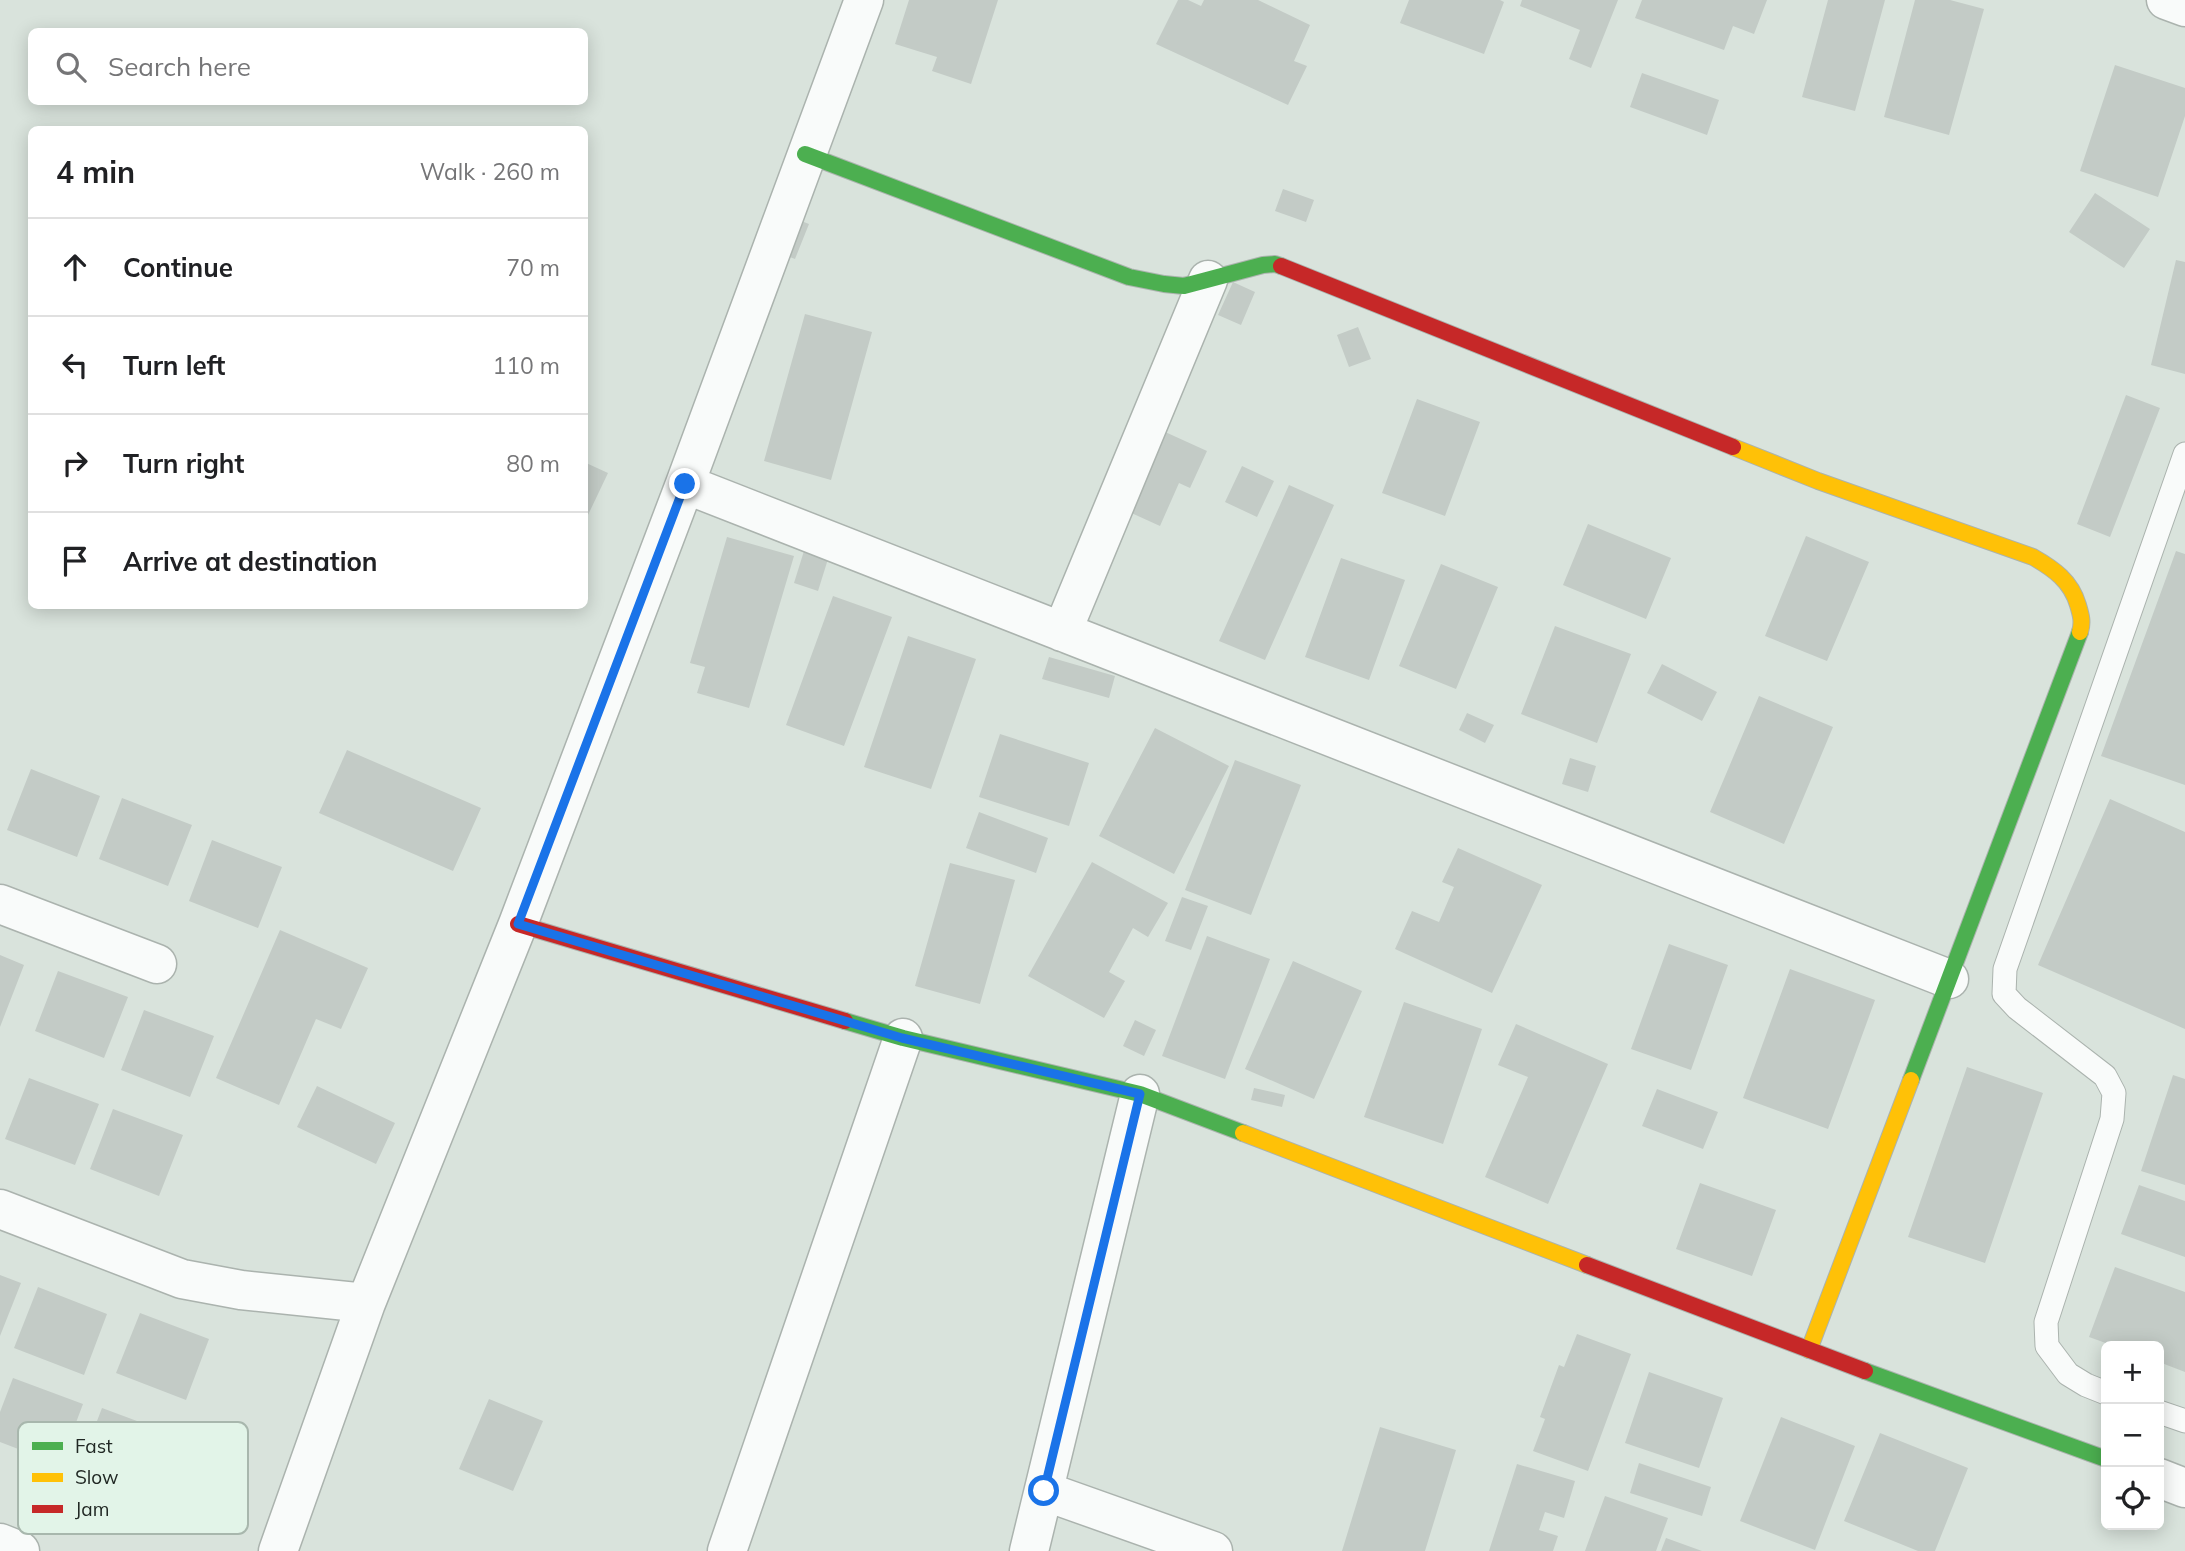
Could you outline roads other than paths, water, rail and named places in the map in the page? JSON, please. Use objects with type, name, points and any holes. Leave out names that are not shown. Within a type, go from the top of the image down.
[{"type":"street","points":[[278,1551],[366,1303],[518,924],[864,0]]},
{"type":"street","points":[[2166,0],[2185,7]]},
{"type":"street","points":[[806,154],[1129,277],[1181,286],[1256,265],[1275,264],[1818,481],[2033,557],[2060,572],[2076,596],[2083,623],[1809,1350]]},
{"type":"street","points":[[1062,632],[1208,280]]},
{"type":"street","points":[[685,484],[1949,979]]},
{"type":"street","points":[[0,904],[157,964]]},
{"type":"street","points":[[518,924],[902,1038],[1140,1094],[1809,1350],[2101,1457]]},
{"type":"street","points":[[727,1551],[902,1038]]},
{"type":"street","points":[[1029,1551],[1140,1094]]},
{"type":"street","points":[[0,1209],[182,1279],[241,1290],[366,1303]]},
{"type":"street","points":[[2164,1480],[2185,1488]]},
{"type":"street","points":[[1044,1491],[1213,1551]]},
{"type":"street","points":[[0,1543],[20,1551]]},
{"type":"lane","points":[[2101,1391],[2068,1374],[2047,1346],[2046,1322],[2112,1119],[2114,1093],[2105,1076],[2017,1008],[2004,994],[2005,969],[2185,454]]},
{"type":"lane","points":[[2164,1414],[2185,1421]]}]
